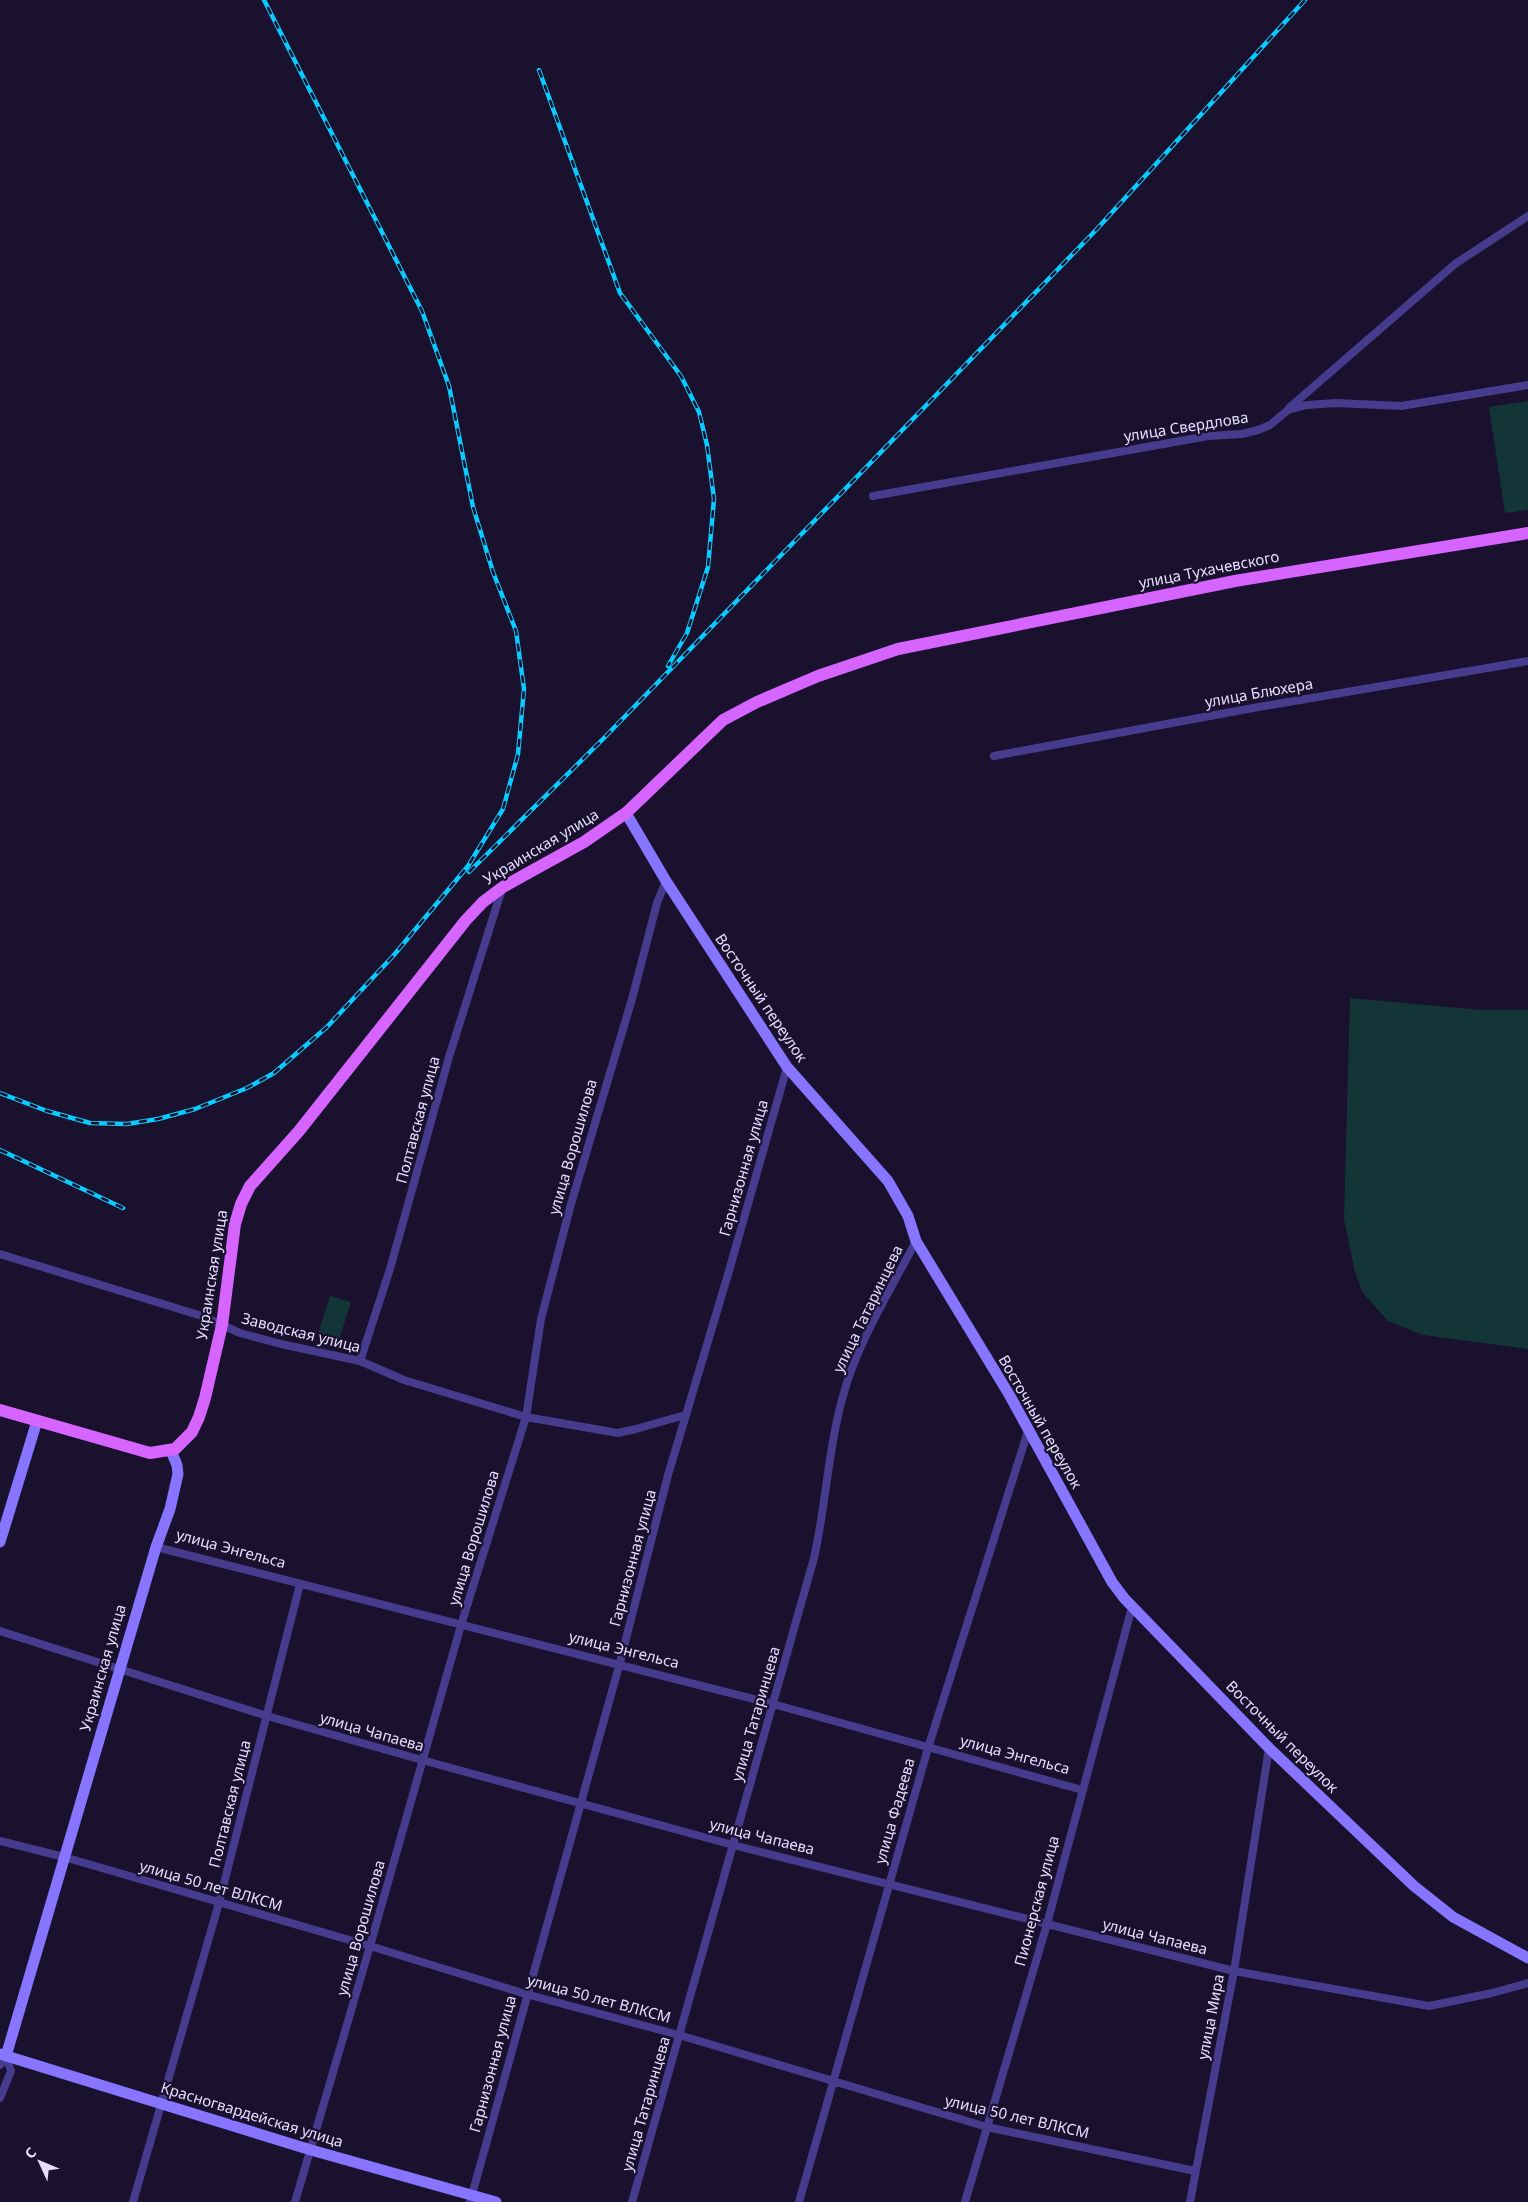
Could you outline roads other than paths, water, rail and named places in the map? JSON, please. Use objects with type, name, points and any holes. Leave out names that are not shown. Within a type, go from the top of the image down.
[{"type":"main road","name":"улица Тухачевского","points":[[898,649],[1235,581],[1528,533]]},
{"type":"main road","name":"Украинская улица","points":[[171,1451],[188,1437],[199,1417],[205,1398],[222,1325],[235,1224],[241,1204],[250,1186],[299,1131],[466,920],[483,902],[503,887],[584,842],[626,813],[700,739],[729,716],[818,676],[898,649]]},
{"type":"main road","points":[[0,1410],[150,1452],[171,1451]]},
{"type":"street","points":[[1288,410],[1455,264],[1528,216]]},
{"type":"street","name":"улица Свердлова","points":[[874,496],[1208,436],[1242,434],[1270,424],[1288,410],[1307,404],[1406,405],[1528,384]]},
{"type":"street","name":"улица Блюхера","points":[[994,756],[1262,706],[1528,661]]},
{"type":"street","name":"Восточный переулок","points":[[626,813],[666,880],[787,1067],[888,1181],[908,1216],[916,1240],[1010,1396],[1112,1582],[1132,1607],[1269,1748],[1414,1886],[1442,1909],[1528,1958]]},
{"type":"street","name":"улица Ворошилова","points":[[295,2202],[461,1625],[526,1417],[541,1319],[563,1233],[632,999],[657,903],[666,880]]},
{"type":"street","name":"Полтавская улица","points":[[360,1361],[390,1269],[449,1057],[503,887]]},
{"type":"street","name":"Гарнизонная улица","points":[[470,2198],[619,1666],[685,1415],[730,1271],[787,1067]]},
{"type":"street","name":"улица Татаринцева","points":[[632,2202],[816,1551],[823,1493],[843,1396],[857,1355],[916,1240]]},
{"type":"street","name":"Заводская улица","points":[[0,1254],[202,1316],[240,1333],[360,1361],[412,1383],[526,1417],[618,1433],[636,1430],[685,1415]]},
{"type":"street","points":[[0,1542],[37,1421]]},
{"type":"street","name":"улица Фадеева","points":[[799,2202],[928,1748],[1028,1431]]},
{"type":"street","name":"Украинская улица","points":[[0,2098],[10,2071],[2,2058],[156,1547],[170,1509],[176,1483],[177,1465],[171,1451]]},
{"type":"street","name":"улица Энгельса","points":[[156,1547],[773,1704],[1082,1790]]},
{"type":"street","name":"Полтавская улица","points":[[133,2202],[219,1903],[300,1584]]},
{"type":"street","name":"Пионерская улица","points":[[965,2202],[1047,1924],[1132,1607]]},
{"type":"street","name":"улица Чапаева","points":[[0,1631],[267,1716],[581,1804],[733,1845],[1234,1971],[1429,2006],[1492,1994],[1528,1983]]},
{"type":"street","name":"улица Мира","points":[[1190,2202],[1234,1971],[1269,1748]]},
{"type":"street","name":"улица 50 лет ВЛКСМ","points":[[0,1841],[64,1857],[370,1946],[526,1994],[679,2035],[987,2127],[1195,2171]]},
{"type":"street","name":"Красногвардейская улица","points":[[2,2058],[162,2104],[470,2198],[496,2202]]},
{"type":"railway","points":[[0,1093],[47,1111],[90,1123],[127,1124],[158,1119],[195,1109],[247,1088],[274,1073],[327,1027],[394,955],[468,866],[503,809],[518,754],[524,689],[516,631],[493,572],[473,507],[449,386],[422,311],[264,0]]},
{"type":"railway","points":[[469,872],[605,737],[1096,230],[1305,0]]},
{"type":"railway","points":[[539,70],[620,293],[681,376],[699,412],[707,445],[714,499],[708,567],[687,633],[668,666]]},
{"type":"railway","points":[[0,1150],[123,1208]]}]
